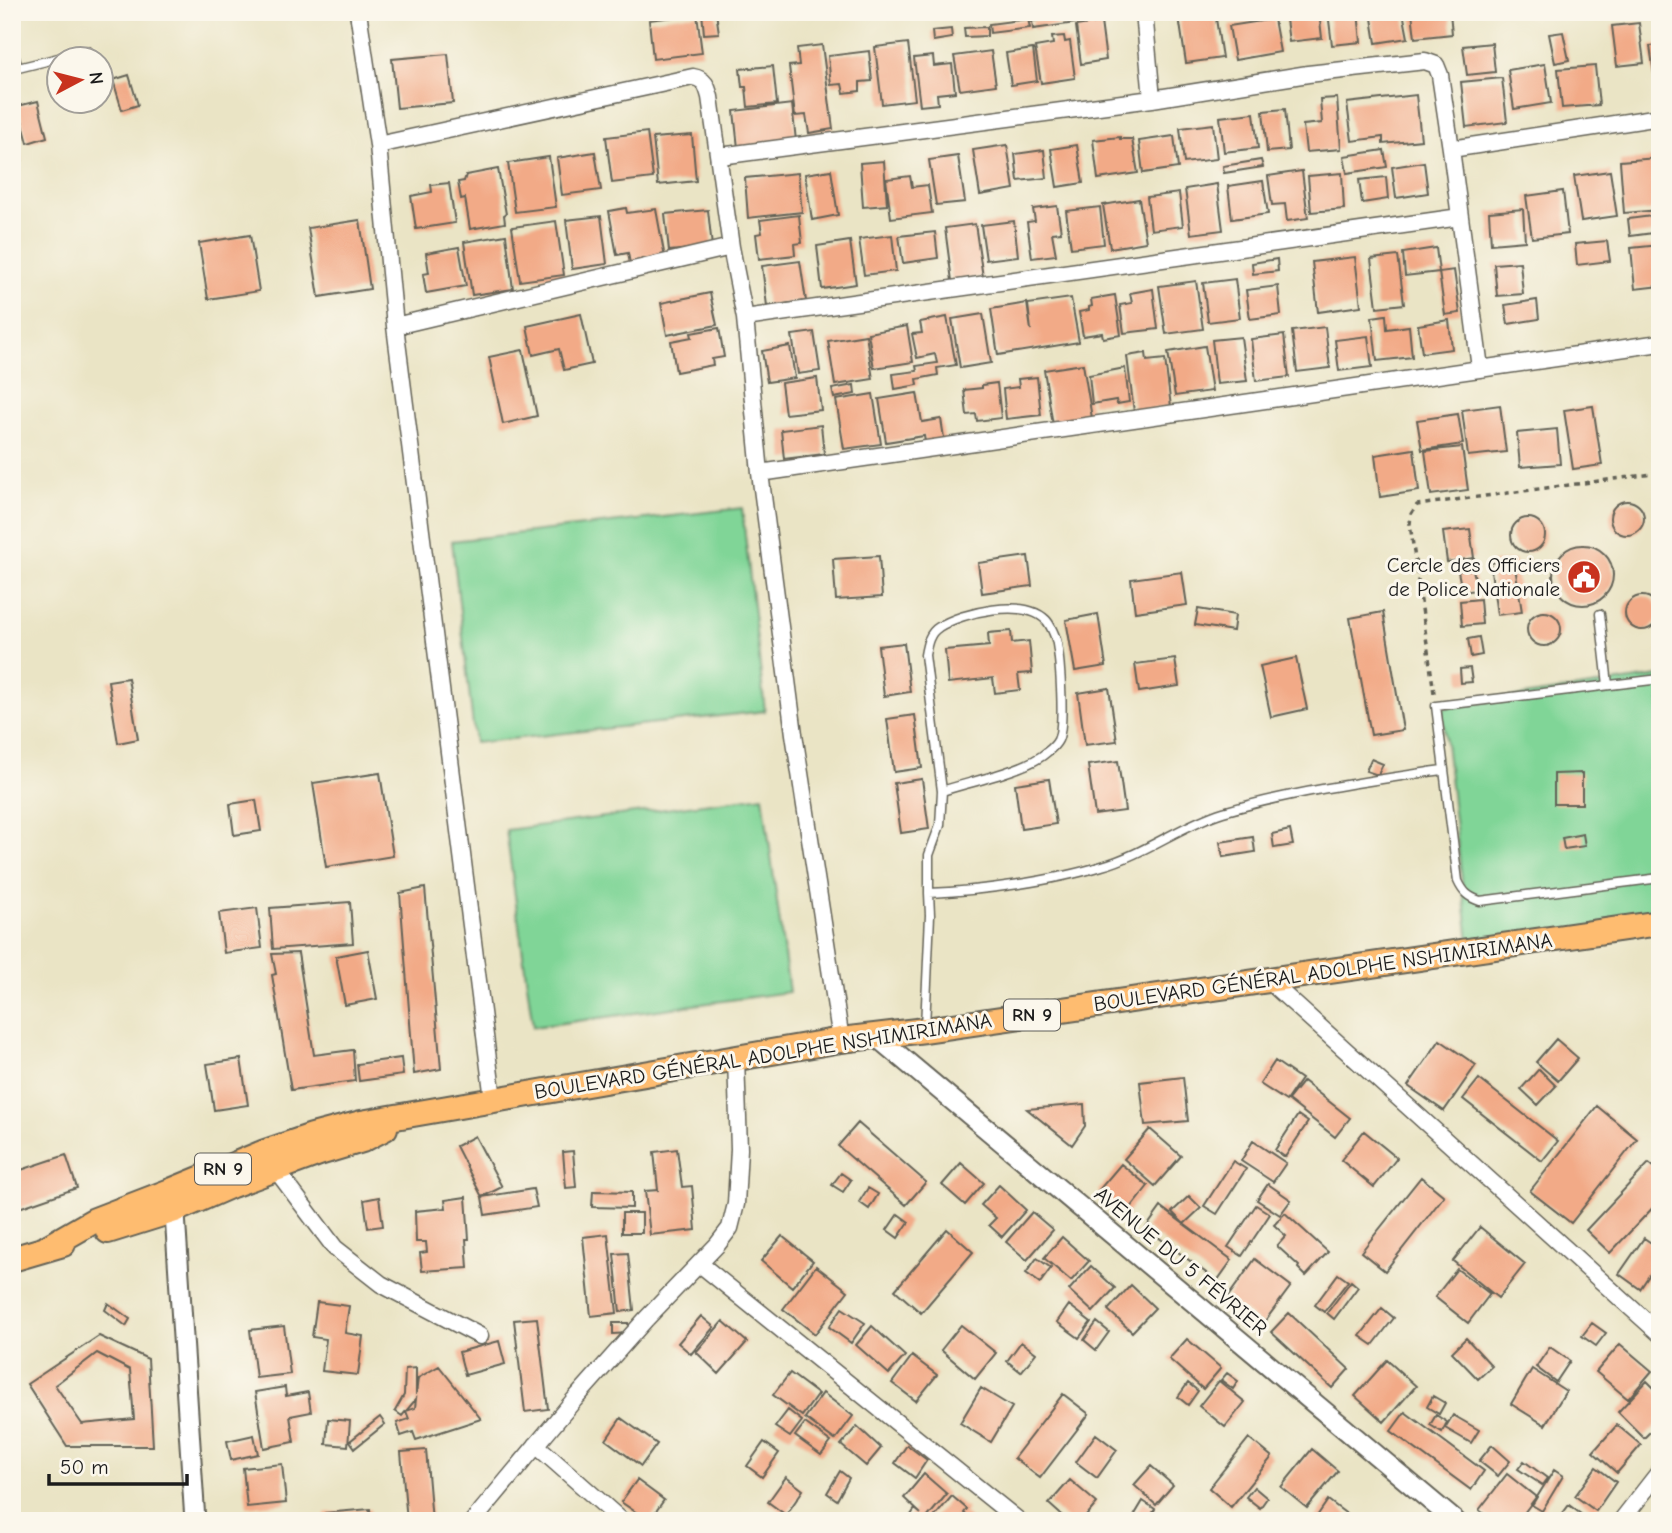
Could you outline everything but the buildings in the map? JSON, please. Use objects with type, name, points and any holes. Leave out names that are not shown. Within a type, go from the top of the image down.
[{"type":"main road","name":"BOULEVARD GÉNÉRAL ADOLPHE NSHIMIRIMANA","points":[[12,1259],[48,1247],[95,1220],[174,1200],[270,1161],[336,1129],[493,1099],[841,1040],[1269,981],[1481,947],[1660,923]]},
{"type":"street","points":[[358,12],[378,145],[395,326],[493,1099]]},
{"type":"street","points":[[1144,12],[1152,99]]},
{"type":"street","points":[[720,156],[1152,99],[1308,74],[1425,61],[1436,65],[1440,75],[1480,368]]},
{"type":"street","points":[[378,145],[693,77],[701,79],[707,85],[745,318],[760,473],[794,734],[841,1040]]},
{"type":"street","points":[[1451,149],[1660,117]]},
{"type":"street","points":[[745,318],[1460,217]]},
{"type":"street","points":[[395,326],[732,247]]},
{"type":"street","points":[[760,473],[1660,343]]},
{"type":"street","points":[[1269,981],[1660,1334]]},
{"type":"street","name":"AVENUE DU 5 FÉVRIER","points":[[877,1037],[1455,1521]]},
{"type":"street","points":[[473,1521],[646,1319],[730,1228],[736,1204],[738,1149],[736,1058]]},
{"type":"street","points":[[270,1161],[342,1254],[381,1284],[480,1336]]},
{"type":"street","points":[[174,1200],[195,1521]]},
{"type":"street","points":[[699,1264],[1019,1521]]},
{"type":"street","points":[[536,1445],[622,1521]]},
{"type":"street","points":[[1621,1521],[1660,1471]]},
{"type":"lane","points":[[12,48],[15,69],[46,61]]},
{"type":"lane","points":[[925,1030],[929,855],[940,825],[942,790],[925,655],[928,639],[938,627],[978,612],[1005,608],[1028,609],[1047,620],[1057,642],[1062,722],[1058,740],[1046,754],[1027,764],[942,790]]},
{"type":"lane","points":[[1600,614],[1608,685]]},
{"type":"lane","points":[[1660,679],[1436,706],[1458,881],[1463,891],[1471,898],[1480,901],[1660,878]]},
{"type":"lane","points":[[929,893],[1017,883],[1103,866],[1220,814],[1267,800],[1442,770]]},
{"type":"path","points":[[1436,706],[1410,524],[1411,514],[1417,505],[1660,473]]},
{"type":"green space","points":[[742,508],[765,711],[475,743],[452,541]]},
{"type":"green space","points":[[1660,676],[1660,921],[1470,950],[1442,708]]},
{"type":"green space","points":[[763,796],[789,992],[533,1027],[506,830]]},
{"type":"place","name":"Cercle des Officiers de Police Nationale","points":[[1584,577]]}]
